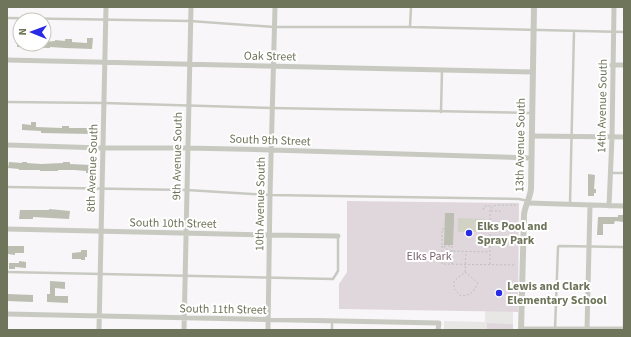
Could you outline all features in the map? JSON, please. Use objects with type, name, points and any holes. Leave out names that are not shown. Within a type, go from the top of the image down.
[{"type":"street","name":"8th Avenue South","points":[[99,330],[106,7]]},
{"type":"street","name":"9th Avenue South","points":[[184,330],[191,7]]},
{"type":"street","name":"10th Avenue South","points":[[268,330],[275,7]]},
{"type":"street","name":"13th Avenue South","points":[[520,330],[524,215],[525,208],[531,195],[534,7]]},
{"type":"street","name":"14th Avenue South","points":[[609,206],[612,137],[614,7]]},
{"type":"street","name":"Oak Street","points":[[7,60],[533,72]]},
{"type":"street","points":[[612,65],[624,65]]},
{"type":"street","points":[[532,136],[624,137]]},
{"type":"street","name":"South 9th Street","points":[[7,145],[272,150],[532,158]]},
{"type":"street","points":[[528,202],[570,205],[624,206]]},
{"type":"street","points":[[587,330],[590,205]]},
{"type":"street","name":"South 10th Street","points":[[7,229],[338,236]]},
{"type":"street","name":"South 11th Street","points":[[7,314],[439,323],[438,330]]},
{"type":"street","points":[[520,330],[624,330]]},
{"type":"lane","points":[[410,7],[410,27]]},
{"type":"lane","points":[[7,18],[190,21],[274,27],[410,27],[624,32]]},
{"type":"lane","points":[[570,205],[574,31]]},
{"type":"lane","points":[[441,112],[442,70]]},
{"type":"lane","points":[[7,102],[104,103],[532,114]]},
{"type":"lane","points":[[610,173],[624,173]]},
{"type":"lane","points":[[7,187],[187,190],[270,195],[519,199],[528,202]]},
{"type":"lane","points":[[7,272],[333,279],[338,271],[338,236]]},
{"type":"lane","points":[[555,329],[559,246],[624,248],[624,330]]},
{"type":"lane","points":[[332,321],[332,330]]},
{"type":"path","points":[[483,210],[486,206],[516,205]]},
{"type":"path","points":[[490,264],[490,209],[494,206]]},
{"type":"path","points":[[490,211],[500,211],[500,214]]},
{"type":"path","points":[[444,229],[442,229],[442,264],[515,265]]},
{"type":"path","points":[[442,246],[450,251],[490,252]]},
{"type":"path","points":[[442,246],[452,246],[452,264]]},
{"type":"path","points":[[465,272],[478,283],[474,291],[468,295],[461,296],[454,289],[454,281],[465,272],[466,251]]},
{"type":"shaded area","points":[[458,218],[485,219],[485,232],[458,232]]},
{"type":"shaded area","name":"Lewis and Clark Elementary School","points":[[486,263],[513,265],[513,330],[444,330],[444,321],[485,322]]},
{"type":"green space","name":"Elks Park","points":[[347,201],[519,203],[518,312],[339,309],[339,284],[347,272]]},
{"type":"green space","points":[[487,323],[513,324],[513,330],[487,330]]},
{"type":"building","points":[[87,38],[93,38],[92,49],[52,47],[52,41],[55,40],[65,41],[65,39],[72,39],[72,42],[87,43]]},
{"type":"building","points":[[31,122],[36,122],[36,127],[62,128],[62,126],[69,126],[69,128],[91,128],[91,134],[41,133],[41,131],[22,130],[22,124],[31,125]]},
{"type":"building","points":[[9,162],[41,164],[70,162],[70,164],[91,165],[91,173],[74,170],[19,170],[8,168]]},
{"type":"building","points":[[588,174],[595,175],[594,189],[596,189],[596,193],[594,193],[594,196],[588,196]]},
{"type":"building","points":[[49,209],[70,211],[69,219],[33,217],[33,219],[19,219],[20,210]]},
{"type":"building","points":[[445,213],[454,213],[453,245],[444,245]]},
{"type":"building","points":[[618,215],[624,215],[624,222],[615,221],[614,224],[603,224],[603,235],[597,235],[598,217],[618,217]]},
{"type":"building","points":[[8,246],[24,246],[24,253],[15,253],[15,255],[8,254]]},
{"type":"building","points":[[81,250],[87,250],[87,257],[85,257],[85,260],[72,259],[72,253],[81,252]]},
{"type":"building","points":[[19,261],[26,262],[26,268],[15,267],[15,269],[9,269],[9,263],[19,263]]},
{"type":"building","points":[[50,281],[65,282],[65,289],[55,288],[55,296],[68,296],[68,303],[47,302],[47,294],[50,294]]},
{"type":"building","points":[[7,294],[33,295],[33,302],[7,301]]},
{"type":"place","name":"Elks Pool and Spray Park","points":[[469,233]]},
{"type":"place","name":"Lewis and Clark Elementary School","points":[[499,293]]}]
